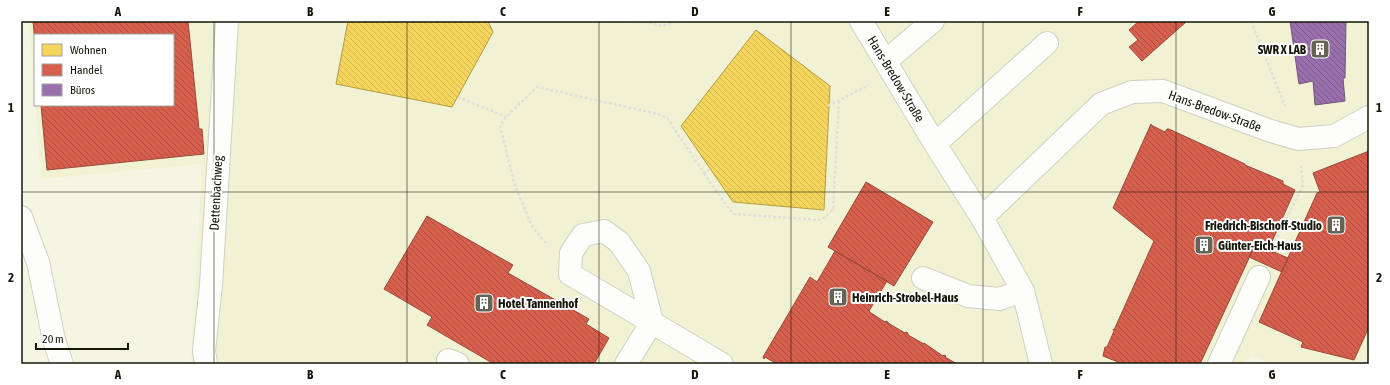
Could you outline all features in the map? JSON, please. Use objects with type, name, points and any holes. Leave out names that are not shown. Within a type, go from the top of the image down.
[{"type":"street","name":"Dettenbachweg","points":[[206,364],[204,351],[211,285],[227,21]]},
{"type":"street","name":"Hans-Bredow-Straße","points":[[861,21],[935,144],[982,218],[1023,291],[1041,364]]},
{"type":"street","points":[[889,67],[933,21]]},
{"type":"street","points":[[935,144],[1046,43]]},
{"type":"street","name":"Hans-Bredow-Straße","points":[[982,218],[1102,104],[1132,92],[1163,92],[1268,130],[1298,139],[1334,136],[1369,117]]},
{"type":"street","points":[[21,217],[38,262],[54,340],[62,364]]},
{"type":"street","points":[[626,364],[652,322],[639,271],[620,242],[604,231],[583,235],[571,253],[570,274],[652,322],[722,364]]},
{"type":"street","points":[[1219,364],[1259,277]]},
{"type":"street","points":[[923,278],[968,296],[999,299],[1023,291]]},
{"type":"path","points":[[639,21],[662,26],[678,21]]},
{"type":"path","points":[[1251,21],[1298,139]]},
{"type":"path","points":[[828,106],[839,101],[889,67]]},
{"type":"path","points":[[570,274],[533,228],[515,186],[500,126],[506,117],[537,87],[658,114],[667,118],[726,205],[734,214],[821,220],[833,210],[839,101]]},
{"type":"path","points":[[458,97],[506,117]]},
{"type":"path","points":[[1273,246],[1303,185],[1300,160]]},
{"type":"path","points":[[704,173],[711,169]]},
{"type":"shaded area","points":[[29,21],[1369,21],[1369,364],[1274,364],[1251,356],[1242,364],[191,364],[202,164],[41,179],[35,106],[174,106],[174,34],[34,34],[34,88]]},
{"type":"building: Wohnen","points":[[348,21],[488,21],[493,32],[452,107],[336,84]]},
{"type":"building: Wohnen","points":[[756,30],[830,86],[824,210],[733,202],[681,126]]},
{"type":"building: Handel","points":[[33,21],[188,21],[199,129],[202,129],[204,154],[47,170],[41,106],[174,106],[174,34],[34,34]]},
{"type":"building: Handel","points":[[1139,21],[1186,22],[1142,61],[1129,47],[1138,40],[1129,30]]},
{"type":"building: Handel","name":"Günter-Eich-Haus","points":[[1151,124],[1165,132],[1169,129],[1245,165],[1283,181],[1283,184],[1295,190],[1270,246],[1257,241],[1200,364],[1123,364],[1103,356],[1105,347],[1107,347],[1114,331],[1113,329],[1114,330],[1154,241],[1113,208]]},
{"type":"building: Handel","name":"Friedrich-Bischoff-Studio","points":[[1369,151],[1369,327],[1354,360],[1301,347],[1303,342],[1259,322],[1317,193],[1320,192],[1313,173]]},
{"type":"building: Handel","points":[[866,182],[933,222],[894,286],[828,247]]},
{"type":"building: Handel","name":"Hotel Tannenhof","points":[[427,216],[513,265],[508,273],[589,319],[586,324],[609,338],[594,364],[494,364],[427,325],[432,317],[384,289]]},
{"type":"building: Handel","points":[[1255,244],[1288,258],[1282,272],[1249,257]]},
{"type":"building: Handel","name":"Heinrich-Strobel-Haus","points":[[835,251],[887,281],[869,311],[871,313],[905,333],[908,333],[908,335],[924,343],[943,356],[946,356],[945,357],[957,364],[777,364],[765,357],[764,359],[763,357],[810,277],[817,282]]},
{"type":"building: Büros","name":"SWR X LAB","points":[[1290,21],[1346,21],[1345,78],[1343,78],[1345,101],[1315,105],[1313,81],[1299,84]]},
{"type":"place","name":"SWR X LAB","points":[[1320,49]]},
{"type":"place","name":"Friedrich-Bischoff-Studio","points":[[1336,225]]},
{"type":"place","name":"Günter-Eich-Haus","points":[[1204,245]]},
{"type":"place","name":"Heinrich-Strobel-Haus","points":[[838,297]]},
{"type":"place","name":"Hotel Tannenhof","points":[[484,303]]}]
